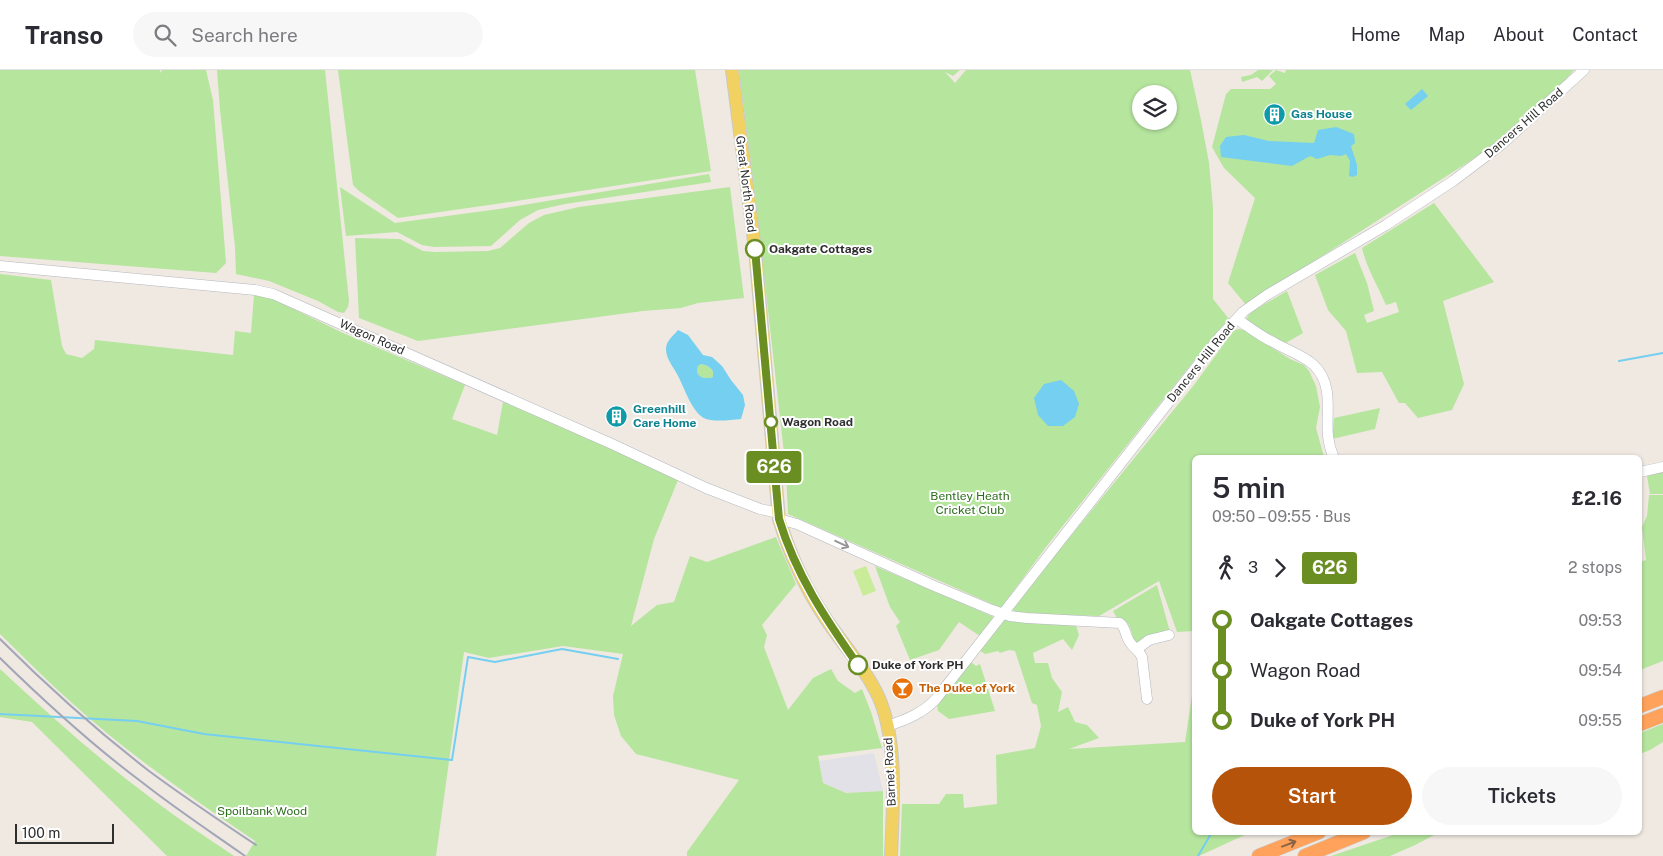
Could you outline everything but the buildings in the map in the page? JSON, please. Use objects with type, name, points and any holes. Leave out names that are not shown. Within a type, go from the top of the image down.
[{"type":"highway","points":[[1642,705],[1663,697]]},
{"type":"highway","points":[[1642,723],[1663,714]]},
{"type":"highway","points":[[1259,856],[1312,835]]},
{"type":"highway","points":[[1305,856],[1357,835]]},
{"type":"main road","name":"Great North Road","points":[[732,70],[755,249],[779,516],[784,536]]},
{"type":"main road","name":"Barnet Road","points":[[784,536],[809,592],[879,698],[888,726],[892,760],[891,856]]},
{"type":"street","name":"Dancers Hill Road","points":[[888,726],[917,715],[930,706],[1219,338],[1237,319],[1267,295],[1386,226],[1453,181],[1502,144],[1584,70]]},
{"type":"street","name":"Wagon Road","points":[[0,266],[255,290],[272,294],[621,448],[706,488],[779,516],[992,610],[1027,618],[1101,623],[1117,622],[1123,625],[1130,643],[1137,649]]},
{"type":"street","points":[[1237,319],[1272,342],[1300,355],[1313,364],[1320,373],[1327,393],[1327,433],[1333,455]]},
{"type":"street","points":[[1642,472],[1663,467]]},
{"type":"street","points":[[1147,699],[1142,657],[1137,649],[1149,640],[1169,635]]},
{"type":"shaded area","points":[[874,753],[883,791],[846,793],[823,783],[819,761]]},
{"type":"green space","points":[[0,70],[160,70],[160,73],[162,70],[206,70],[213,100],[226,263],[216,273],[0,256]]},
{"type":"green space","points":[[217,70],[325,70],[349,301],[344,313],[269,281],[236,274],[235,247]]},
{"type":"green space","points":[[338,70],[695,70],[711,171],[398,218],[353,185]]},
{"type":"green space","name":"Bentley Heath Cricket Club","points":[[739,70],[960,70],[953,76],[945,72],[955,83],[966,70],[1190,70],[1209,163],[1213,208],[1213,299],[1229,319],[1046,547],[1001,608],[788,514],[786,471]]},
{"type":"green space","points":[[1258,70],[1273,70],[1262,81],[1257,77],[1242,82],[1241,77],[1251,75]]},
{"type":"green space","points":[[1276,70],[1285,73],[1286,70],[1574,70],[1560,86],[1484,152],[1246,305],[1228,283],[1255,198],[1224,168],[1212,147],[1226,94],[1231,89],[1270,89],[1276,84],[1269,76]]},
{"type":"green space","points":[[709,174],[711,182],[565,204],[538,210],[520,220],[491,246],[434,247],[422,245],[397,232],[346,236],[340,187],[395,223],[499,209]]},
{"type":"green space","points":[[730,187],[744,298],[698,303],[681,308],[643,311],[418,341],[359,318],[355,238],[400,239],[423,251],[488,251],[500,248],[529,223],[544,215],[579,207]]},
{"type":"green space","points":[[1434,203],[1494,282],[1443,301],[1464,384],[1452,410],[1418,418],[1405,403],[1399,403],[1382,372],[1357,373],[1346,331],[1328,310],[1315,275],[1355,253],[1367,283],[1374,311],[1364,315],[1367,323],[1399,312],[1396,302],[1386,305],[1362,248]]},
{"type":"green space","points":[[0,274],[51,280],[62,346],[66,354],[82,358],[94,349],[95,340],[233,355],[235,331],[251,333],[254,295],[269,297],[343,333],[465,385],[452,419],[497,435],[503,402],[586,437],[678,480],[654,539],[631,626],[657,605],[674,602],[690,556],[707,562],[776,537],[796,584],[762,625],[767,635],[764,647],[788,710],[813,678],[831,669],[838,681],[855,693],[862,689],[882,748],[818,756],[823,783],[846,793],[883,791],[883,856],[687,856],[687,852],[739,780],[636,754],[621,736],[614,715],[613,696],[623,654],[563,646],[489,658],[464,652],[436,856],[246,856],[255,841],[184,792],[115,740],[63,695],[0,634]]},
{"type":"green space","points":[[1287,291],[1303,333],[1284,344],[1268,336],[1246,319],[1251,312]]},
{"type":"green space","points":[[1234,330],[1244,330],[1290,359],[1304,365],[1309,371],[1316,386],[1320,407],[1316,428],[1323,455],[1192,455],[1192,631],[1177,632],[1159,581],[1099,616],[1020,614],[1011,609],[1194,385]]},
{"type":"green space","points":[[701,364],[713,371],[713,377],[704,378],[699,375],[697,370]]},
{"type":"green space","points":[[1380,408],[1375,429],[1332,439],[1334,418]]},
{"type":"green space","points":[[1663,472],[1663,494],[1650,494],[1647,476]]},
{"type":"green space","points":[[1649,495],[1663,495],[1663,661],[1642,669],[1642,561],[1646,560],[1642,527],[1647,516]]},
{"type":"green space","points":[[866,566],[876,591],[863,596],[853,571]]},
{"type":"green space","points":[[875,566],[994,617],[980,636],[959,622],[939,650],[910,660],[896,626],[900,622],[890,607]]},
{"type":"green space","points":[[1157,585],[1170,632],[1136,644],[1128,624],[1122,619],[1117,618],[1113,611]]},
{"type":"green space","points":[[1004,618],[1075,622],[1079,635],[1072,650],[1063,639],[1033,653],[1035,663],[1048,663],[1052,678],[1062,692],[1058,712],[1068,707],[1075,722],[1087,725],[1099,738],[1069,749],[1185,742],[1192,696],[1192,835],[1245,835],[1199,856],[900,856],[902,804],[939,804],[946,794],[963,794],[964,808],[997,804],[996,755],[1035,748],[1041,726],[1037,705],[1032,703],[1015,651],[1009,650],[1000,653],[998,651],[985,654],[979,650]]},
{"type":"green space","points":[[971,662],[976,666],[980,664],[995,711],[949,719],[938,711],[937,705]]},
{"type":"green space","name":"Spoilbank Wood","points":[[0,669],[53,718],[109,765],[168,811],[234,856],[167,856],[32,722],[0,717]]},
{"type":"green space","points":[[1663,724],[1663,742],[1642,753],[1642,732]]},
{"type":"green space","points":[[1393,835],[1434,835],[1390,856],[1331,856]]},
{"type":"water","points":[[1422,89],[1428,96],[1411,110],[1405,104]]},
{"type":"water","points":[[1336,127],[1354,134],[1355,143],[1351,146],[1357,165],[1357,175],[1353,177],[1349,176],[1350,161],[1346,154],[1341,156],[1330,155],[1317,159],[1310,156],[1292,166],[1221,157],[1220,146],[1226,137],[1244,135],[1269,141],[1314,143],[1318,130]]},
{"type":"water","points":[[678,330],[688,335],[703,355],[712,357],[722,366],[743,395],[745,405],[741,419],[710,420],[697,412],[667,356],[667,344]],"holes":[[[701,364],[708,366],[713,371],[713,377],[704,378],[699,375],[697,370]]]},
{"type":"water","points":[[1061,380],[1074,391],[1079,404],[1075,417],[1063,426],[1048,426],[1038,415],[1034,398],[1044,384]]},
{"type":"waterway","points":[[1619,361],[1663,353]]},
{"type":"waterway","points":[[0,714],[137,721],[204,734],[452,760],[468,657],[495,662],[562,649],[618,659]]},
{"type":"waterway","points":[[1198,856],[1210,835]]},
{"type":"railway","points":[[0,639],[110,740],[175,790],[256,845]]},
{"type":"railway","points":[[0,658],[105,754],[168,802],[245,856]]},
{"type":"bus line","name":"626","points":[[755,249],[779,519],[790,552],[809,592],[858,665]]},
{"type":"place","name":"Gas House","points":[[1275,114]]},
{"type":"place","name":"Oakgate Cottages","points":[[755,249]]},
{"type":"place","name":"Greenhill Care Home","points":[[617,416]]},
{"type":"place","name":"Wagon Road","points":[[771,422]]},
{"type":"place","name":"Duke of York PH","points":[[858,665]]},
{"type":"place","name":"The Duke of York","points":[[903,688]]}]
